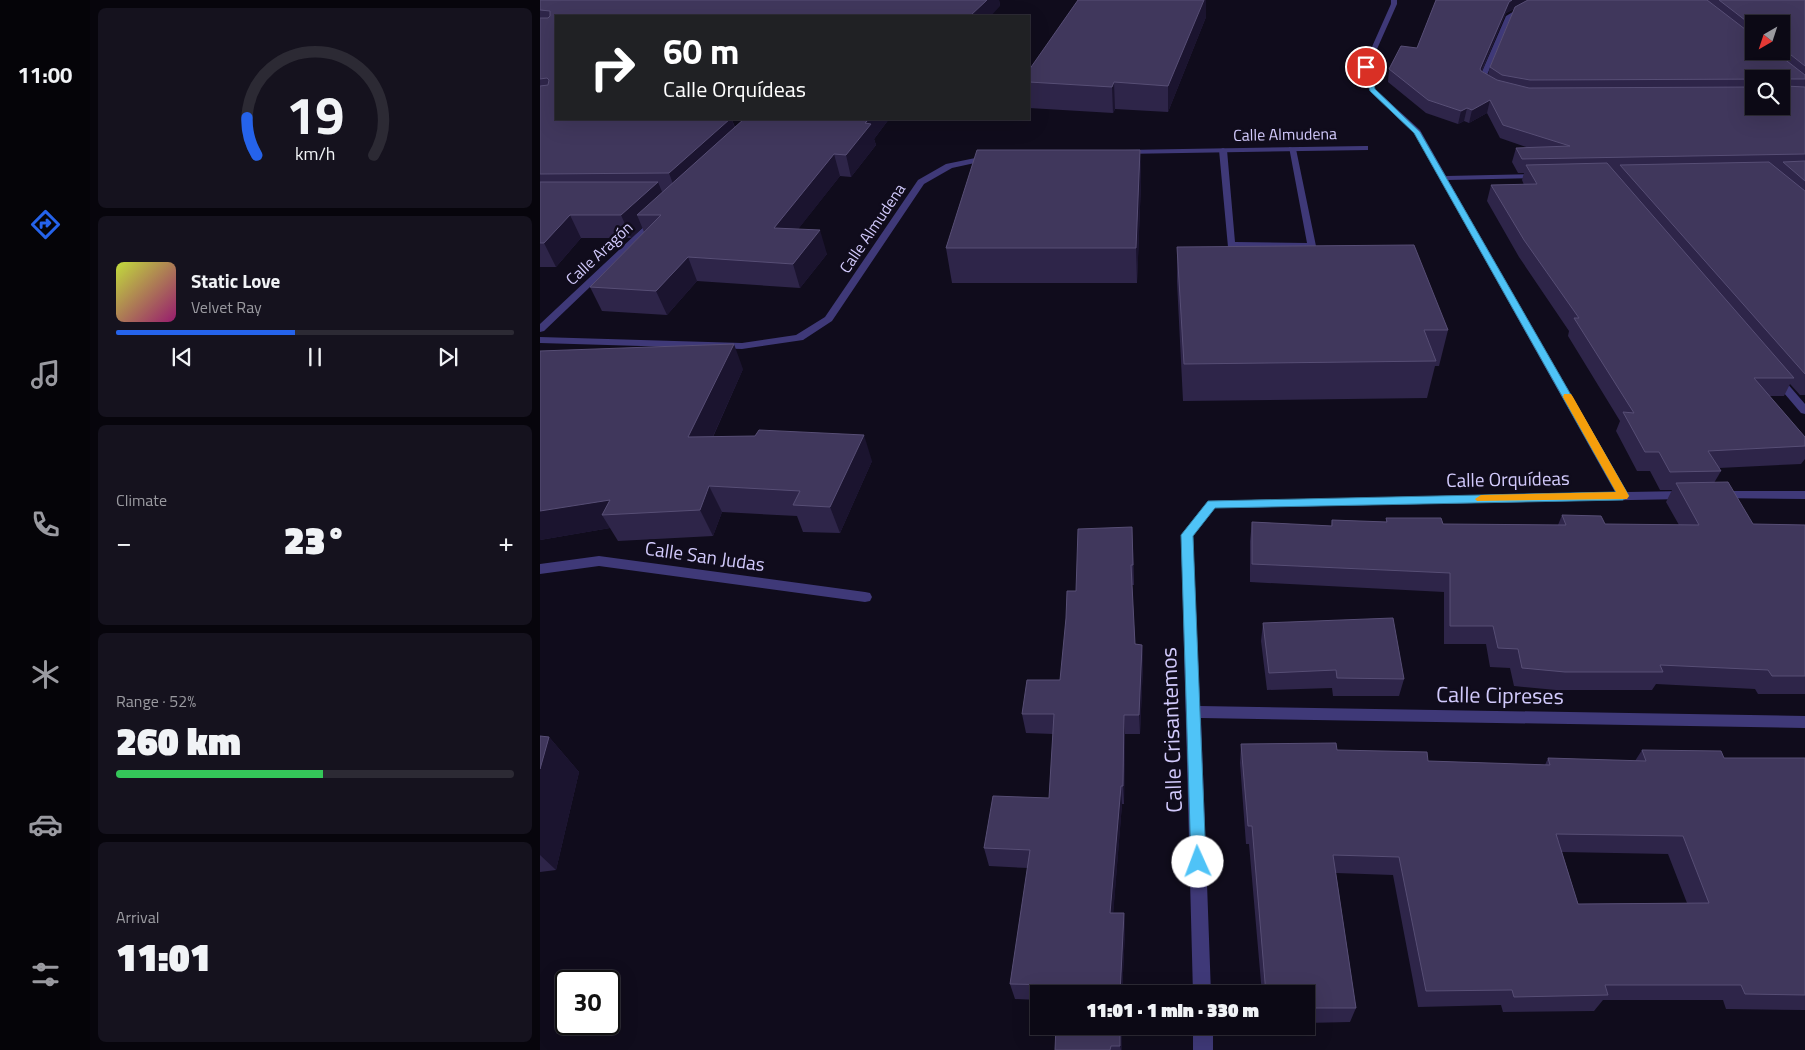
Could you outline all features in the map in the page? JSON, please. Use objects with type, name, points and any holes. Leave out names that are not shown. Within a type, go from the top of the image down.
[{"type":"street","points":[[1394,0],[1366,67],[1372,90],[1417,132],[1623,496]]},
{"type":"street","points":[[1496,90],[1481,81],[1508,16],[1528,6],[1537,4]]},
{"type":"street","name":"Calle Almudena","points":[[1113,152],[1365,148]]},
{"type":"street","points":[[1223,150],[1231,245],[1312,246],[1292,149]]},
{"type":"street","name":"Calle Almudena","points":[[540,340],[742,346],[799,338],[829,319],[920,182],[949,166],[999,156]]},
{"type":"street","points":[[1444,178],[1548,176]]},
{"type":"street","name":"Calle Aragón","points":[[540,329],[665,212]]},
{"type":"street","points":[[1766,365],[1805,411]]},
{"type":"street","name":"Calle Orquídeas","points":[[1212,504],[1805,494]]},
{"type":"street","name":"Calle Crisantemos","points":[[1202,985],[1187,535],[1212,504]]},
{"type":"street","name":"Calle San Judas","points":[[540,569],[599,561],[865,596]]},
{"type":"street","name":"Calle Cipreses","points":[[1194,712],[1805,722]]},
{"type":"street","points":[[1203,1035],[1203,1050]]},
{"type":"building","points":[[540,0],[987,0],[971,15],[555,15],[555,120],[729,120],[669,173],[540,174],[540,86],[548,85],[549,80],[547,78],[540,79],[540,18],[548,18],[550,11],[540,10]]},
{"type":"building","points":[[1078,0],[1204,0],[1168,86],[1114,82],[1112,87],[1030,82],[1030,69]]},
{"type":"building","points":[[1436,0],[1512,0],[1509,2],[1480,69],[1497,80],[1529,88],[1745,87],[1745,115],[1790,115],[1790,86],[1805,87],[1805,154],[1522,159],[1516,148],[1570,146],[1503,125],[1490,100],[1472,110],[1467,108],[1461,111],[1428,100],[1389,69],[1401,46],[1417,48]]},
{"type":"building","points":[[1528,0],[1707,0],[1745,29],[1745,60],[1786,60],[1805,75],[1805,79],[1790,79],[1790,70],[1745,70],[1745,79],[1530,80],[1502,75],[1490,67],[1515,7]]},
{"type":"building","points":[[1719,0],[1805,0],[1805,66],[1790,54],[1790,15],[1745,15],[1745,20]]},
{"type":"building","points":[[743,120],[868,120],[865,123],[871,124],[846,155],[834,154],[774,228],[820,230],[793,264],[688,257],[656,291],[590,287],[661,215],[637,215]]},
{"type":"building","points":[[977,150],[1140,150],[1136,248],[946,248]]},
{"type":"building","points":[[1805,161],[1805,181],[1783,162]]},
{"type":"building","points":[[1769,162],[1805,191],[1805,374],[1620,165]]},
{"type":"building","points":[[1607,163],[1794,378],[1754,378],[1805,437],[1805,446],[1708,451],[1721,471],[1670,472],[1659,452],[1645,452],[1623,412],[1634,413],[1574,318],[1579,318],[1524,240],[1491,185],[1537,184],[1526,165]]},
{"type":"building","points":[[540,182],[658,182],[621,215],[570,215],[544,243],[540,243]]},
{"type":"building","points":[[1414,245],[1448,330],[1424,330],[1436,361],[1184,364],[1177,247]]},
{"type":"building","points":[[734,344],[688,437],[755,436],[759,430],[864,435],[830,507],[793,505],[800,491],[709,486],[700,510],[602,515],[610,500],[540,511],[540,351]]},
{"type":"building","points":[[1728,482],[1753,524],[1805,525],[1805,676],[1772,676],[1768,670],[1660,665],[1663,672],[1565,672],[1522,668],[1518,649],[1498,648],[1493,626],[1450,626],[1450,573],[1252,564],[1252,522],[1332,526],[1332,520],[1387,522],[1386,518],[1441,518],[1443,524],[1566,525],[1562,515],[1601,516],[1605,524],[1699,525],[1676,483]]},
{"type":"building","points":[[1132,527],[1133,565],[1131,565],[1135,644],[1142,645],[1139,715],[1124,715],[1123,786],[1121,786],[1110,913],[1124,913],[1120,985],[1010,984],[1030,850],[984,848],[993,796],[1049,798],[1054,714],[1022,714],[1027,680],[1060,680],[1067,591],[1076,591],[1078,529]]},
{"type":"building","points":[[1393,618],[1404,679],[1337,678],[1336,670],[1269,673],[1263,623]]},
{"type":"building","points":[[540,736],[549,737],[540,769]]},
{"type":"building","points":[[1336,743],[1337,750],[1427,752],[1428,761],[1550,765],[1548,758],[1646,761],[1642,750],[1721,751],[1724,758],[1805,758],[1805,995],[1745,994],[1741,985],[1605,985],[1608,995],[1514,997],[1512,990],[1426,991],[1399,857],[1333,855],[1356,1008],[1315,1008],[1315,985],[1265,985],[1252,826],[1248,826],[1241,744]],"holes":[[[1556,834],[1683,836],[1709,903],[1578,904]]]},
{"type":"building","points":[[1056,1035],[1120,1035],[1120,1046],[1111,1046],[1110,1050],[1055,1050]]},
{"type":"slow traffic","points":[[1481,499],[1623,496],[1568,397]]},
{"type":"route","points":[[1198,862],[1187,535],[1212,504],[1623,496],[1417,132],[1372,90],[1366,67]]}]
